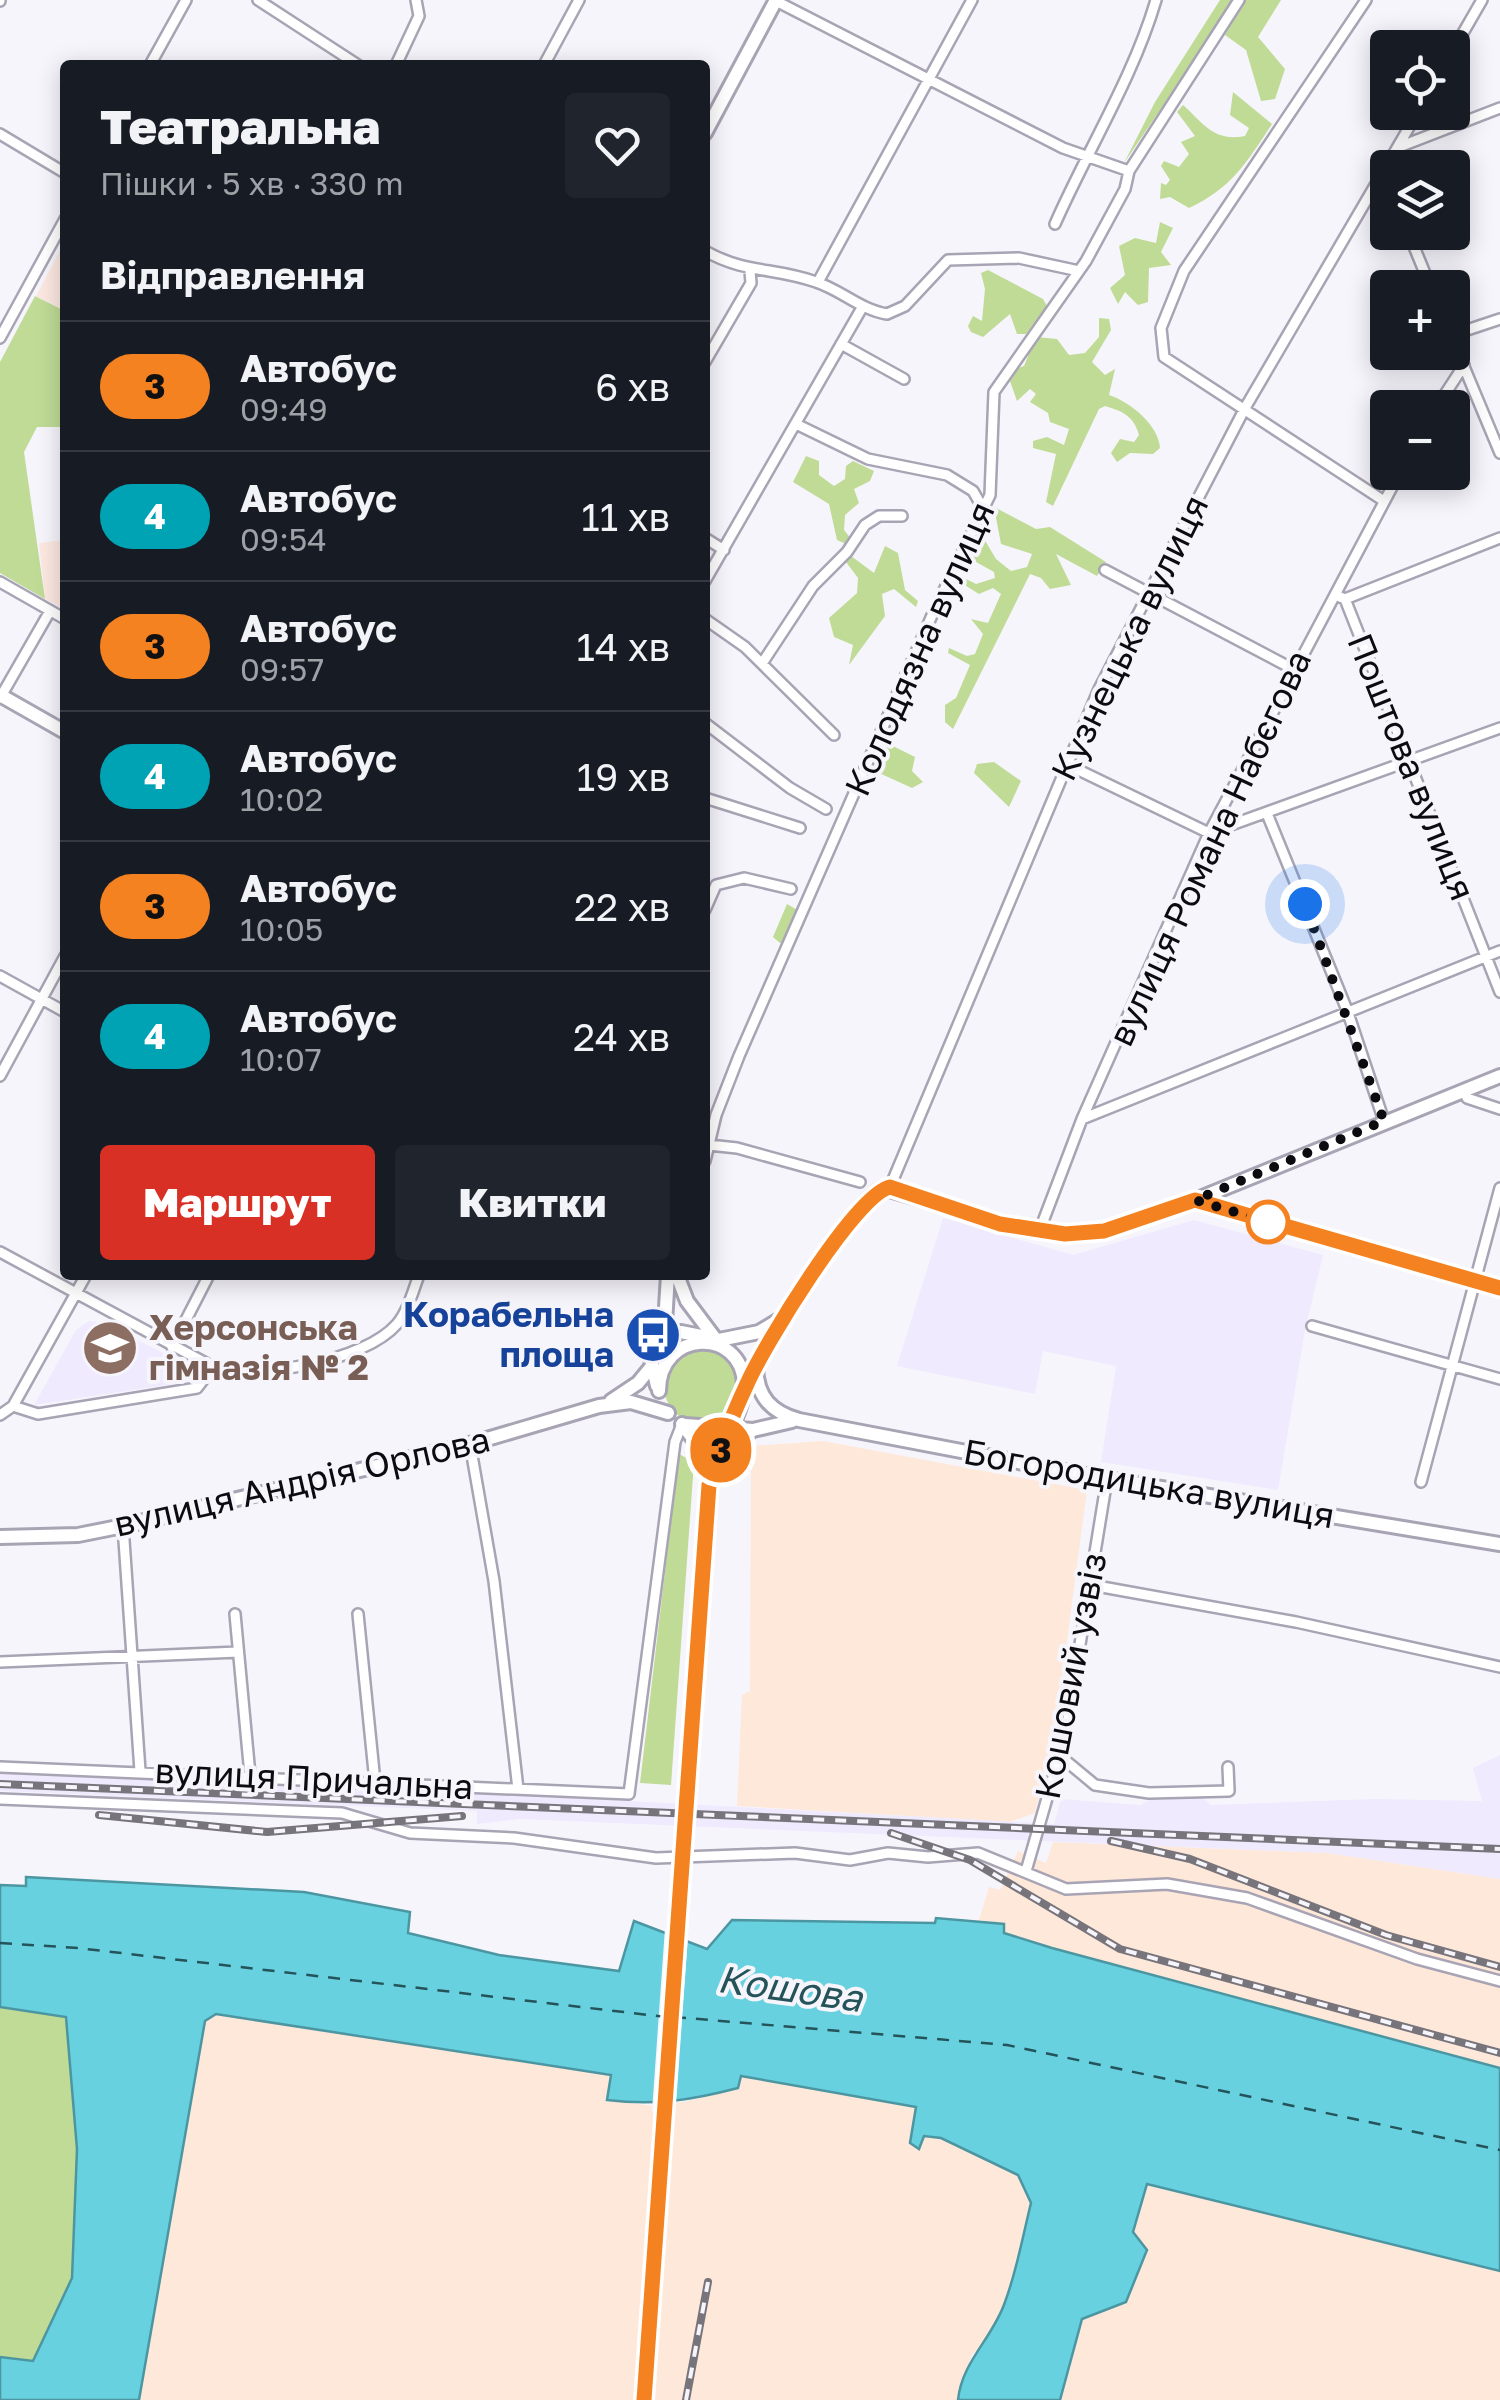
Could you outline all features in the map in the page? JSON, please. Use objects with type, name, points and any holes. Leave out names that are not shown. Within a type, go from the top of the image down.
[{"type":"street","points":[[153,60],[186,0]]},
{"type":"street","points":[[258,0],[346,60]]},
{"type":"street","points":[[398,60],[420,11],[416,0]]},
{"type":"street","points":[[547,60],[579,0]]},
{"type":"street","points":[[710,124],[776,0],[1085,156],[1128,171]]},
{"type":"street","points":[[818,282],[972,0]]},
{"type":"street","points":[[1055,224],[1085,156],[1142,47],[1156,0]]},
{"type":"street","name":"Колодязна вулиця","points":[[710,1139],[739,1056],[933,614],[984,510],[993,482],[994,392],[1079,270],[1125,189],[1128,171],[1238,0]]},
{"type":"street","points":[[1366,0],[1184,270],[1161,328],[1164,357],[1384,501]]},
{"type":"street","points":[[1465,30],[1482,0]]},
{"type":"street","points":[[1399,147],[1500,108]]},
{"type":"street","name":"Кузнецька вулиця","points":[[1397,150],[1408,130]]},
{"type":"street","points":[[0,134],[60,170]]},
{"type":"street","name":"Кузнецька вулиця","points":[[890,1187],[1066,764],[1147,593],[1246,408],[1370,194]]},
{"type":"street","points":[[0,338],[60,228]]},
{"type":"street","points":[[710,253],[750,270],[765,269],[818,282],[881,314],[898,311],[948,260],[1019,258],[1079,270]]},
{"type":"street","points":[[710,353],[751,283],[750,270]]},
{"type":"street","points":[[710,573],[863,306]]},
{"type":"street","points":[[1470,330],[1500,319]]},
{"type":"street","points":[[840,344],[904,378]]},
{"type":"street","points":[[1466,370],[1500,452]]},
{"type":"street","points":[[796,424],[878,463],[947,475],[972,491],[984,510]]},
{"type":"street","name":"вулиця Романа Набєгова","points":[[1040,1232],[1082,1118],[1209,833],[1390,490]]},
{"type":"street","points":[[762,662],[814,586],[847,552],[865,524],[880,516],[902,516]]},
{"type":"street","points":[[1334,593],[1345,599],[1500,538]]},
{"type":"street","points":[[710,541],[724,550]]},
{"type":"street","points":[[1106,570],[1293,669]]},
{"type":"street","points":[[0,582],[60,616]]},
{"type":"street","name":"Поштова вулиця","points":[[1345,599],[1500,992]]},
{"type":"street","points":[[50,611],[0,696],[60,729]]},
{"type":"street","points":[[710,623],[762,662],[795,700],[834,735]]},
{"type":"street","points":[[710,727],[790,788],[826,808]]},
{"type":"street","points":[[1066,764],[1209,833],[1268,816],[1500,728]]},
{"type":"street","points":[[710,800],[800,828]]},
{"type":"street","points":[[1268,816],[1347,1010],[1384,1121]]},
{"type":"street","points":[[710,898],[716,884],[732,877],[791,889]]},
{"type":"street","points":[[1082,1118],[1500,951]]},
{"type":"street","points":[[0,1076],[60,965]]},
{"type":"street","points":[[0,976],[60,1009]]},
{"type":"street","points":[[644,2400],[709,1485],[745,1387],[785,1315],[869,1197],[890,1187],[1000,1224],[1040,1232],[1104,1231],[1195,1200],[1500,1076]]},
{"type":"street","points":[[1464,1090],[1467,1098],[1500,1109]]},
{"type":"street","points":[[710,1145],[737,1148],[860,1182]]},
{"type":"street","points":[[1422,1482],[1500,1188]]},
{"type":"street","points":[[1195,1200],[1500,1288]]},
{"type":"street","points":[[0,1252],[172,1347],[214,1367],[248,1374],[276,1372],[371,1342],[397,1324],[418,1280]]},
{"type":"street","points":[[0,1415],[13,1406],[84,1280]]},
{"type":"street","points":[[172,1347],[206,1280]]},
{"type":"street","points":[[668,1280],[658,1391],[668,1412],[700,1441],[709,1485]]},
{"type":"street","points":[[680,1280],[705,1327],[743,1373],[745,1387]]},
{"type":"street","points":[[660,1361],[701,1342],[723,1346],[768,1328],[785,1315]]},
{"type":"street","points":[[1312,1326],[1500,1379]]},
{"type":"street","points":[[705,1327],[738,1338]]},
{"type":"street","points":[[665,1335],[692,1332],[723,1346]]},
{"type":"street","name":"вулиця Андрія Орлова","points":[[600,1406],[628,1391],[660,1361]]},
{"type":"street","points":[[13,1406],[38,1414],[196,1388],[214,1367]]},
{"type":"street","points":[[756,1367],[760,1394],[776,1412]]},
{"type":"street","name":"Богородицька вулиця","points":[[745,1387],[776,1412],[799,1420],[1107,1479],[1500,1544]]},
{"type":"street","name":"вулиця Андрія Орлова","points":[[0,1537],[78,1535],[123,1526],[470,1444],[600,1406],[631,1402],[668,1412]]},
{"type":"street","points":[[682,1424],[710,1428],[735,1413]]},
{"type":"street","name":"Богородицька вулиця","points":[[710,1428],[753,1430],[799,1420]]},
{"type":"street","name":"вулиця Причальна","points":[[0,1766],[629,1794],[675,1442],[682,1424]]},
{"type":"street","name":"Богородицька вулиця","points":[[720,1452],[753,1430]]},
{"type":"street","points":[[470,1444],[494,1580],[518,1789]]},
{"type":"street","name":"Кошовий узвіз","points":[[1026,1870],[1060,1756],[1107,1479]]},
{"type":"street","points":[[123,1526],[140,1770]]},
{"type":"street","points":[[1090,1586],[1296,1622],[1500,1667]]},
{"type":"street","points":[[235,1614],[250,1775]]},
{"type":"street","points":[[358,1614],[375,1782]]},
{"type":"street","points":[[0,1662],[238,1652]]},
{"type":"street","points":[[1060,1756],[1096,1785],[1149,1792],[1228,1791],[1228,1768]]},
{"type":"street","points":[[0,1799],[342,1813],[410,1833],[514,1838],[656,1858],[795,1853],[850,1860],[888,1853],[978,1853],[1066,1889],[1167,1884],[1247,1898],[1418,1959],[1500,1981]]},
{"type":"shaded area","points":[[60,250],[60,308],[36,296]]},
{"type":"shaded area","points":[[60,541],[60,606],[45,599],[39,543]]},
{"type":"shaded area","points":[[943,1218],[1073,1255],[1194,1220],[1323,1255],[1305,1330],[1278,1490],[1101,1462],[1116,1366],[1043,1351],[1035,1394],[897,1366]]},
{"type":"shaded area","name":"Херсонська гімназія № 2","points":[[89,1321],[104,1323],[191,1367],[186,1382],[34,1405],[76,1330]]},
{"type":"shaded area","points":[[823,1441],[1087,1490],[1056,1724],[1035,1813],[1010,1822],[737,1806],[742,1695],[750,1691],[751,1446]]},
{"type":"shaded area","points":[[1500,1755],[1500,1879],[1328,1853],[519,1819],[477,1824],[477,1811],[0,1791],[0,1767],[1054,1824],[1061,1799],[1141,1805],[1155,1797],[1204,1798],[1210,1805],[1374,1799],[1482,1801],[1473,1768]]},
{"type":"shaded area","points":[[1053,1842],[1328,1853],[1500,1879],[1500,2068],[1052,1948],[1003,1933],[1003,1924],[979,1920],[989,1887],[1000,1890],[1018,1851],[1046,1863]]},
{"type":"shaded area","points":[[216,2014],[612,2075],[608,2100],[653,2106],[738,2088],[740,2075],[916,2107],[924,2135],[941,2138],[1018,2175],[1031,2203],[1005,2304],[984,2344],[972,2355],[958,2400],[139,2400],[205,2021]]},
{"type":"shaded area","points":[[1147,2183],[1500,2271],[1500,2400],[1060,2400],[1082,2319],[1126,2302],[1133,2232]]},
{"type":"green space","points":[[1220,0],[1235,0],[1124,163],[1155,102]]},
{"type":"green space","points":[[1245,0],[1281,0],[1258,37],[1285,69],[1275,99],[1261,101],[1246,50],[1225,35]]},
{"type":"green space","points":[[1233,92],[1272,124],[1255,150],[1228,183],[1189,208],[1170,197],[1160,199],[1161,183],[1166,185],[1170,180],[1161,166],[1164,161],[1179,167],[1189,154],[1181,142],[1195,136],[1177,112],[1183,105],[1217,134],[1245,136],[1249,128],[1230,115]]},
{"type":"green space","points":[[1160,222],[1173,228],[1161,252],[1171,265],[1149,268],[1148,302],[1138,305],[1125,292],[1118,304],[1110,288],[1125,275],[1119,246],[1135,238],[1156,243]]},
{"type":"green space","points":[[988,270],[1043,299],[1047,306],[1026,334],[1017,334],[1010,314],[983,337],[971,332],[968,326],[973,316],[982,321],[985,289],[981,273]]},
{"type":"green space","points":[[35,296],[60,308],[60,427],[37,427],[24,452],[45,599],[0,573],[0,362]]},
{"type":"green space","points":[[1099,318],[1109,319],[1111,330],[1092,362],[1105,375],[1115,369],[1109,395],[1142,416],[1155,431],[1160,448],[1153,454],[1130,453],[1117,462],[1111,453],[1120,439],[1134,442],[1139,435],[1137,429],[1122,412],[1105,406],[1099,409],[1053,506],[1046,502],[1056,454],[1033,448],[1033,441],[1047,437],[1064,445],[1069,429],[1050,422],[1048,413],[1030,402],[1036,394],[1030,389],[1017,401],[1010,381],[1015,369],[1024,366],[1036,337],[1057,339],[1069,355],[1085,353],[1099,337]]},
{"type":"green space","points":[[806,456],[819,461],[819,475],[834,486],[845,479],[846,466],[853,461],[874,471],[870,481],[854,489],[859,503],[845,515],[844,530],[852,540],[848,545],[837,540],[829,504],[793,482]]},
{"type":"green space","points":[[994,507],[1036,529],[1050,527],[1106,562],[1097,576],[1056,554],[1071,585],[1050,589],[1041,578],[1030,574],[953,729],[945,722],[945,705],[956,698],[970,665],[948,653],[949,648],[967,656],[975,654],[983,634],[971,619],[988,623],[1001,594],[993,588],[979,594],[963,584],[966,579],[976,584],[995,578],[994,572],[976,562],[965,565],[980,532],[996,559],[1011,571],[1027,567],[1032,554],[1001,544]]},
{"type":"green space","points":[[885,546],[898,553],[905,590],[918,601],[916,607],[894,589],[882,594],[885,616],[849,665],[853,645],[834,637],[829,618],[857,593],[858,578],[846,562],[851,556],[874,573]]},
{"type":"green space","points":[[885,742],[915,757],[912,771],[923,782],[912,788],[877,772],[874,759]]},
{"type":"green space","points":[[994,762],[1021,781],[1009,807],[974,773],[977,764]]},
{"type":"green space","points":[[787,904],[799,911],[785,942],[780,943],[773,937]]},
{"type":"green space","name":"Корабельна площа","points":[[702,1348],[729,1359],[740,1386],[729,1413],[702,1424],[675,1413],[664,1386],[675,1359]]},
{"type":"green space","points":[[679,1454],[694,1462],[671,1785],[640,1783]]},
{"type":"green space","points":[[0,2007],[66,2017],[77,2149],[72,2278],[33,2361],[0,2357]]},
{"type":"water","name":"Кошова","points":[[26,1877],[304,1892],[410,1912],[408,1933],[499,1955],[619,1971],[634,1921],[707,1949],[732,1920],[935,1923],[936,1918],[1004,1924],[1004,1933],[1052,1948],[1500,2068],[1500,2271],[1147,2184],[1133,2232],[1147,2250],[1126,2302],[1082,2319],[1060,2400],[958,2400],[965,2373],[1005,2302],[1031,2203],[1018,2175],[941,2138],[924,2136],[919,2149],[910,2143],[916,2107],[741,2076],[738,2088],[689,2099],[607,2100],[611,2075],[216,2014],[205,2021],[139,2400],[0,2400],[0,2357],[33,2361],[72,2278],[77,2149],[66,2017],[0,2007],[0,1885],[26,1886]]},
{"type":"pier","points":[[665,1928],[688,1936],[675,2108],[652,2111]]},
{"type":"ferry route","points":[[0,1943],[78,1948],[666,2017]]},
{"type":"ferry route","points":[[674,2017],[1007,2045],[1500,2150]]},
{"type":"railway","points":[[0,1784],[1500,1849]]},
{"type":"railway","points":[[99,1815],[267,1832],[462,1816]]},
{"type":"railway","points":[[891,1833],[970,1860],[1120,1949],[1500,2053]]},
{"type":"railway","points":[[1111,1841],[1190,1859],[1386,1935],[1500,1967]]},
{"type":"railway","points":[[686,2400],[708,2282]]},
{"type":"bus line","name":"3","points":[[644,2400],[709,1485],[745,1387],[777,1328],[858,1211],[869,1197],[890,1187],[1000,1224],[1065,1234],[1104,1231],[1195,1200],[1500,1288]]},
{"type":"place","name":"Корабельна площа","points":[[653,1335]]},
{"type":"place","name":"Херсонська гімназія № 2","points":[[110,1348]]},
{"type":"route","points":[[1268,1222],[1195,1200],[1384,1121],[1347,1010],[1305,904]]}]
